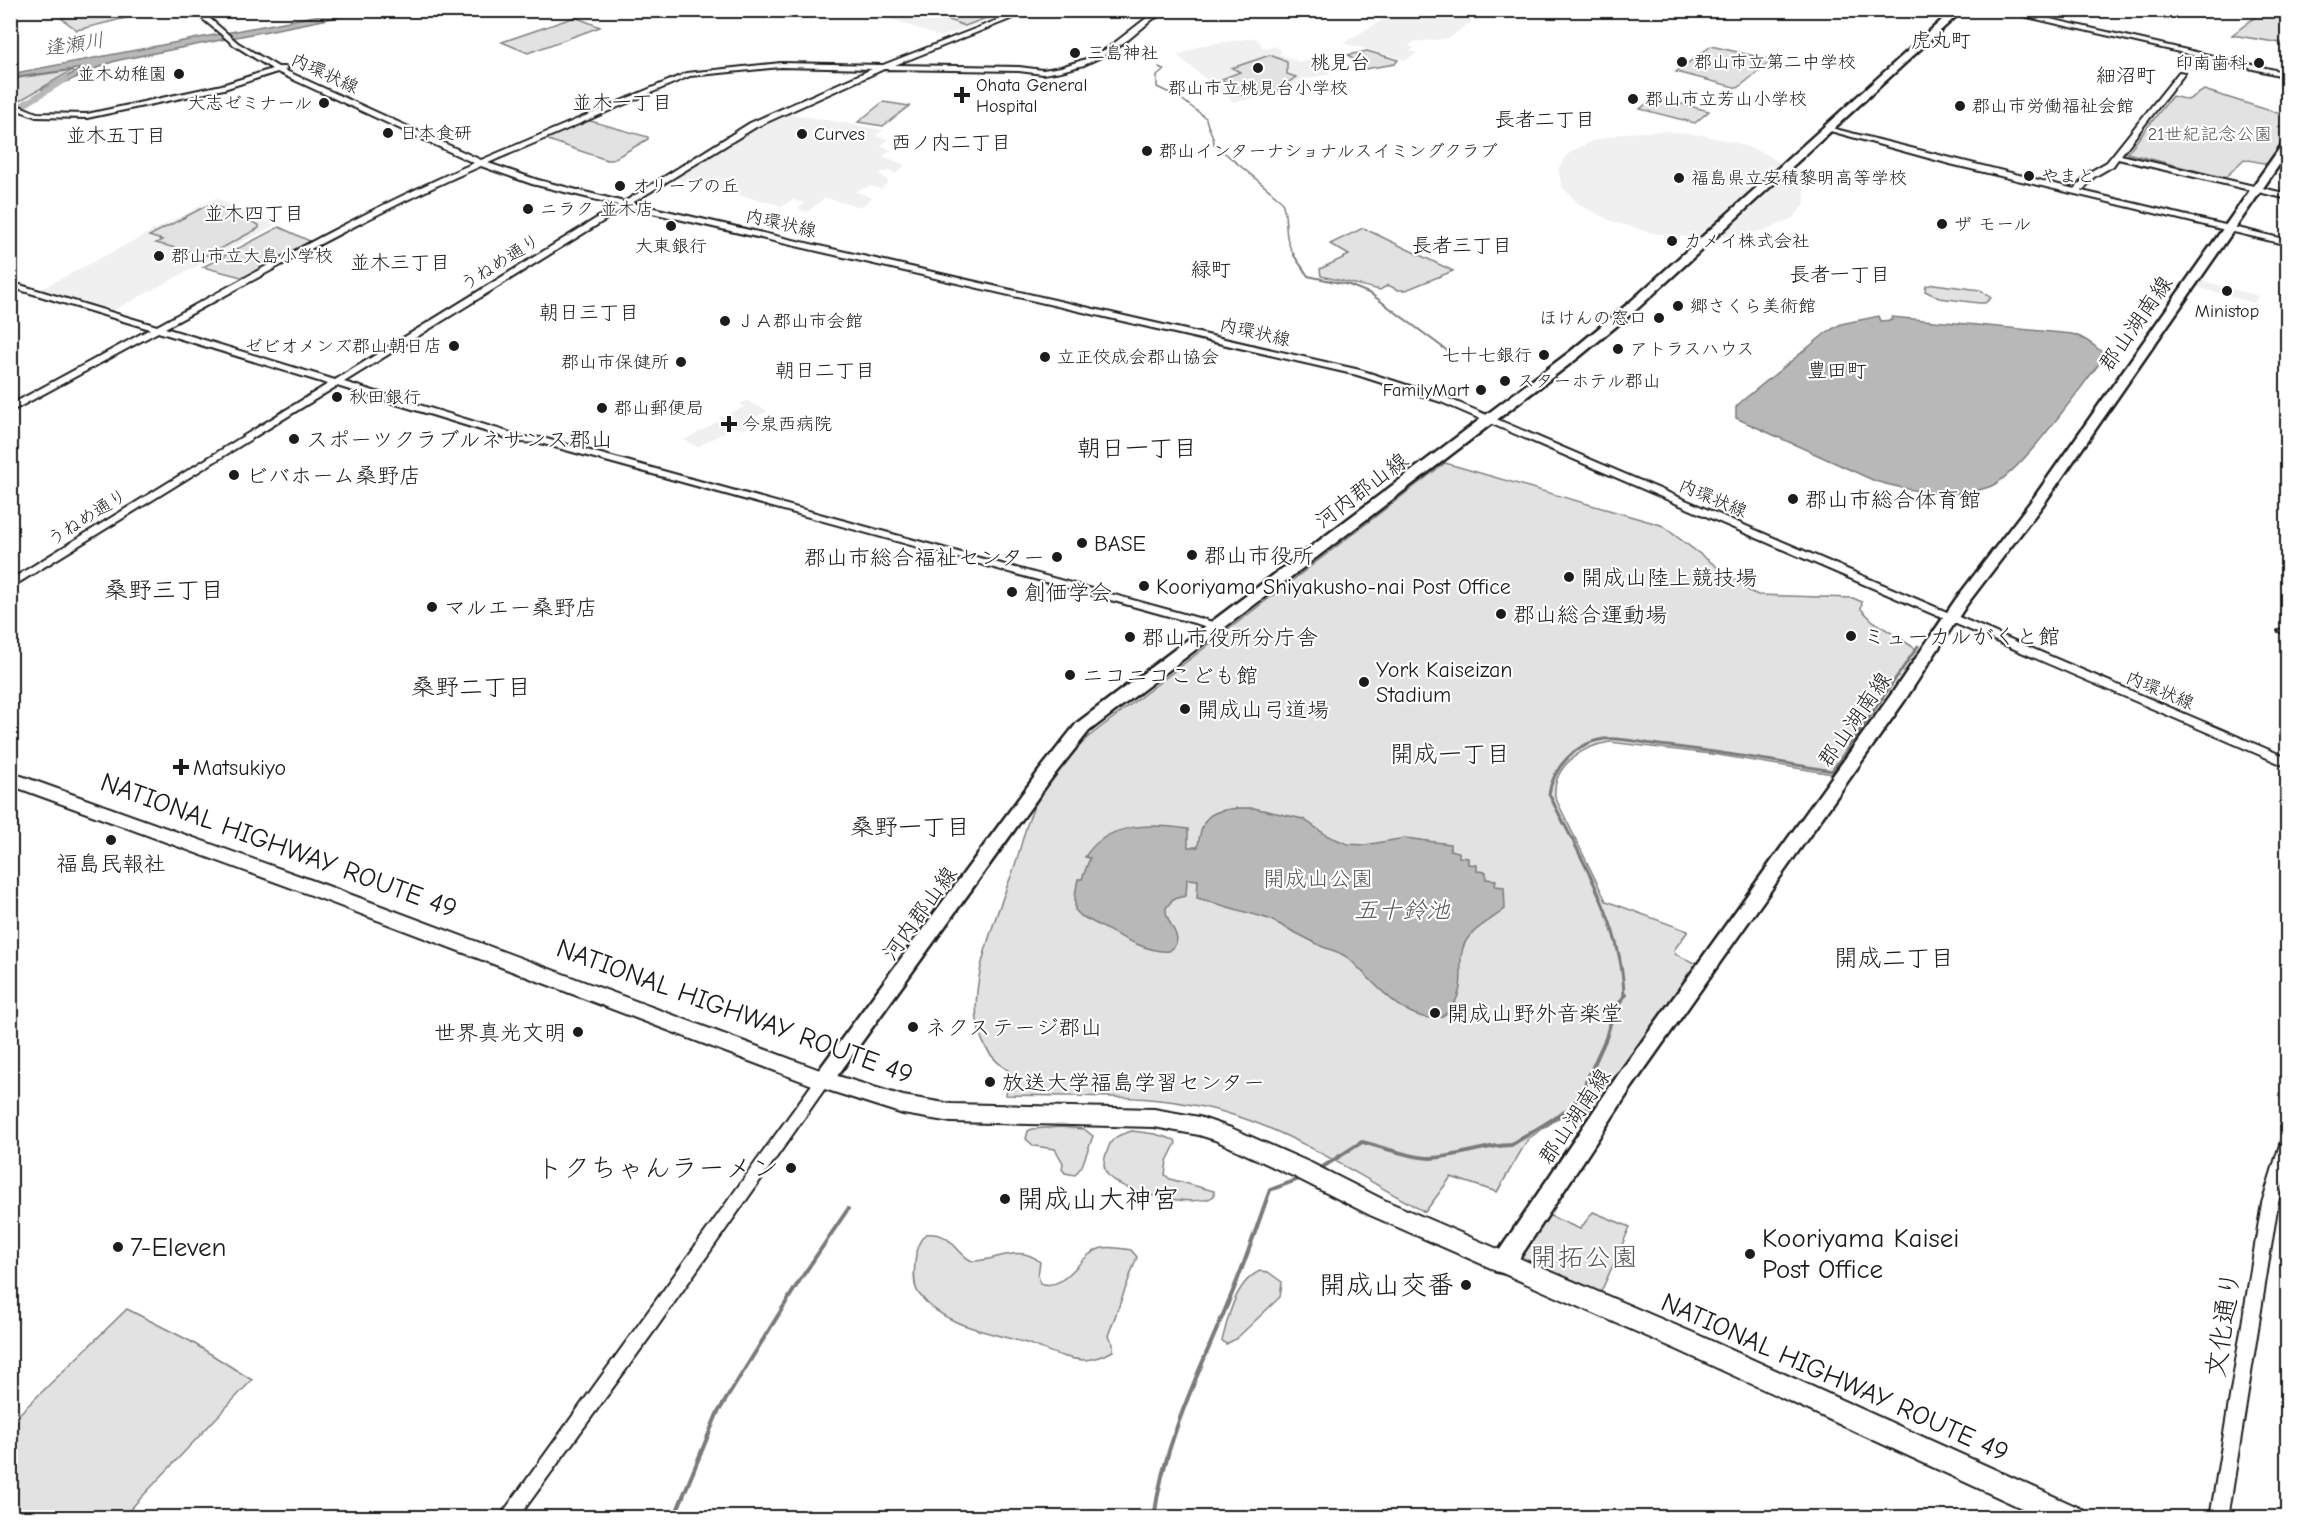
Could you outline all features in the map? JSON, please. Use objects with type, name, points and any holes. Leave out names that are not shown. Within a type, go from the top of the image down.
[{"type":"highway","name":"NATIONAL HIGHWAY ROUTE 49","points":[[10,778],[318,890],[823,1080],[903,1105],[951,1113],[1154,1118],[1199,1126],[1252,1146],[1378,1208],[1687,1342],[2073,1518]]},
{"type":"main road","name":"河内郡山線","points":[[823,1080],[1068,744],[1083,727],[1575,354],[1633,306],[1959,10]]},
{"type":"main road","name":"郡山湖南線","points":[[1503,1264],[1581,1145],[1981,574],[2040,499],[2288,144]]},
{"type":"street","name":"内環状線","points":[[195,10],[223,29]]},
{"type":"street","name":"内環状線","points":[[204,10],[238,42],[281,69],[483,161],[535,182],[1360,373],[1426,394],[1490,418],[2288,755]]},
{"type":"street","name":"うねめ通り","points":[[10,577],[331,382],[758,117],[873,67],[1021,10]]},
{"type":"street","name":"うねめ通り","points":[[623,201],[762,120],[820,92],[1030,10]]},
{"type":"street","points":[[10,409],[430,185],[689,74],[781,65],[1019,69],[1049,72],[1094,57],[1115,46],[1149,17],[1168,10]]},
{"type":"street","points":[[2000,10],[2288,75]]},
{"type":"street","points":[[12,105],[28,112],[87,117],[224,87],[281,69]]},
{"type":"street","points":[[2078,191],[2091,175],[2110,164],[2181,73]]},
{"type":"street","points":[[1827,129],[2011,177],[2078,191],[2288,243]]},
{"type":"street","points":[[2116,156],[2288,197]]},
{"type":"street","points":[[10,284],[523,440],[540,440],[1216,626]]},
{"type":"street","name":"うねめ通り","points":[[10,585],[331,382]]},
{"type":"street","name":"内環状線","points":[[1953,614],[2288,763]]},
{"type":"street","points":[[507,1518],[651,1322],[823,1080]]},
{"type":"street","name":"文化通り","points":[[2219,1518],[2260,1256],[2270,1203],[2288,1141]]},
{"type":"shaded area","points":[[869,11],[1013,11],[941,37]]},
{"type":"shaded area","points":[[1391,11],[1472,11],[1471,22],[1449,38],[1414,42],[1409,46],[1415,48],[1410,51],[1417,53],[1406,60],[1343,43],[1396,12]]},
{"type":"shaded area","name":"郡山市立桃見台小学校","points":[[1258,39],[1262,47],[1267,49],[1275,46],[1281,50],[1280,54],[1299,62],[1316,60],[1331,74],[1299,80],[1298,84],[1278,95],[1234,102],[1178,56],[1198,46]]},
{"type":"shaded area","points":[[785,113],[884,130],[875,136],[889,139],[881,145],[891,150],[883,156],[905,165],[896,174],[888,171],[879,173],[889,182],[881,189],[870,186],[855,191],[872,198],[861,207],[825,198],[807,212],[798,209],[805,203],[792,200],[782,206],[673,178]]},
{"type":"shaded area","name":"福島県立安積黎明高等学校","points":[[1664,131],[1702,135],[1737,143],[1768,155],[1791,170],[1804,186],[1805,203],[1793,218],[1769,229],[1736,236],[1696,238],[1652,233],[1611,221],[1580,205],[1562,187],[1558,169],[1569,153],[1592,141],[1625,133]]},
{"type":"shaded area","name":"郡山市立大島小学校","points":[[216,198],[275,225],[114,310],[41,289]]},
{"type":"shaded area","name":"Ministop","points":[[2200,280],[2258,296],[2254,303],[2196,287]]},
{"type":"shaded area","name":"今泉西病院","points":[[747,401],[768,411],[742,423],[748,428],[742,430],[736,426],[697,447],[684,440],[721,420],[719,418],[744,407],[740,404]]},
{"type":"green space","points":[[110,11],[136,11],[138,15],[77,30],[61,18]]},
{"type":"green space","points":[[901,11],[1004,11],[965,26],[928,12],[913,15]]},
{"type":"green space","points":[[2263,11],[2287,11],[2287,44],[2232,35]]},
{"type":"green space","points":[[575,17],[600,27],[528,53],[502,42]]},
{"type":"green space","points":[[1711,46],[1772,60],[1738,88],[1676,72]]},
{"type":"green space","points":[[1367,51],[1398,60],[1395,64],[1365,69],[1348,55]]},
{"type":"green space","points":[[1270,55],[1287,62],[1287,74],[1296,77],[1276,91],[1239,95],[1222,79],[1240,72],[1232,68]]},
{"type":"green space","points":[[73,70],[19,101],[11,97],[11,79]]},
{"type":"green space","name":"21世紀記念公園","points":[[2204,90],[2287,116],[2287,120],[2278,127],[2287,131],[2287,139],[2268,164],[2244,159],[2225,178],[2127,153],[2172,96],[2188,100]]},
{"type":"green space","points":[[1655,97],[1709,111],[1695,123],[1640,109]]},
{"type":"green space","points":[[883,102],[909,106],[883,126],[858,122]]},
{"type":"green space","points":[[587,120],[648,137],[648,139],[612,160],[607,160],[545,139]]},
{"type":"green space","points":[[213,205],[259,225],[259,228],[209,255],[156,243],[162,240],[149,236],[204,207]]},
{"type":"green space","points":[[279,227],[312,242],[245,278],[203,267]]},
{"type":"green space","points":[[1363,228],[1453,271],[1406,290],[1398,290],[1388,285],[1380,290],[1321,276],[1320,269],[1349,255],[1330,244]]},
{"type":"green space","points":[[1934,284],[1980,290],[1991,298],[1985,303],[1979,303],[1939,298],[1925,291],[1926,286]]},
{"type":"green space","name":"開成山公園","points":[[1445,463],[1661,525],[1758,595],[1853,598],[1862,602],[1861,609],[1873,621],[1916,649],[1832,774],[1719,755],[1610,742],[1589,748],[1571,759],[1564,767],[1555,786],[1555,797],[1606,901],[1688,931],[1674,950],[1675,954],[1699,965],[1597,1110],[1579,1107],[1572,1109],[1528,1139],[1497,1192],[1451,1177],[1425,1212],[1306,1146],[1257,1123],[1233,1115],[1178,1102],[1150,1099],[1006,1095],[1009,1071],[988,1052],[978,1029],[976,1007],[978,983],[990,933],[1014,868],[1028,821],[1046,788],[1087,738]]},
{"type":"green space","points":[[1060,1127],[1084,1129],[1093,1136],[1082,1166],[1075,1175],[1065,1173],[1062,1169],[1063,1163],[1055,1149],[1034,1146],[1026,1139],[1028,1131],[1032,1129]]},
{"type":"green space","points":[[1132,1131],[1175,1140],[1176,1143],[1167,1161],[1165,1175],[1170,1179],[1214,1191],[1214,1196],[1205,1200],[1175,1200],[1140,1192],[1113,1180],[1104,1166],[1109,1145],[1117,1137]]},
{"type":"green space","name":"開拓公園","points":[[1541,1212],[1580,1229],[1593,1212],[1630,1227],[1600,1294],[1523,1261],[1516,1253]]},
{"type":"green space","points":[[926,1234],[935,1234],[948,1239],[972,1261],[1015,1254],[1032,1257],[1040,1262],[1038,1275],[1040,1283],[1049,1285],[1065,1277],[1095,1251],[1110,1247],[1131,1250],[1137,1257],[1108,1336],[1113,1344],[1113,1351],[1087,1360],[1068,1358],[1026,1343],[968,1327],[941,1314],[919,1294],[915,1283],[917,1251]]},
{"type":"green space","points":[[1260,1271],[1268,1272],[1282,1282],[1280,1297],[1236,1339],[1226,1344],[1222,1341],[1234,1302],[1244,1283]]},
{"type":"green space","points":[[127,1309],[190,1341],[252,1380],[123,1517],[11,1517],[11,1422]]},
{"type":"water","points":[[341,11],[369,11],[119,60],[41,90],[83,68],[11,78],[10,74]]},
{"type":"water","points":[[1879,316],[1881,321],[1892,320],[1892,317],[2072,334],[2085,339],[2100,350],[2103,353],[2102,360],[2032,450],[2016,467],[2002,480],[1975,491],[1931,493],[1875,481],[1736,418],[1736,407],[1742,401],[1827,332],[1841,324]]},
{"type":"water","name":"五十鈴池","points":[[1254,808],[1303,819],[1328,836],[1348,844],[1365,845],[1405,838],[1450,844],[1450,850],[1459,852],[1459,857],[1468,858],[1468,864],[1477,865],[1477,871],[1486,872],[1486,879],[1496,880],[1495,886],[1504,887],[1505,909],[1469,936],[1466,941],[1461,956],[1460,989],[1452,1007],[1442,1017],[1437,1018],[1412,1013],[1388,997],[1342,954],[1323,947],[1269,919],[1197,898],[1198,880],[1187,879],[1186,896],[1173,899],[1166,908],[1168,920],[1177,941],[1169,951],[1159,951],[1137,944],[1081,916],[1075,910],[1078,879],[1082,879],[1090,858],[1085,857],[1094,845],[1105,837],[1132,828],[1174,827],[1188,829],[1188,847],[1198,847],[1201,829],[1208,817],[1221,811]]},
{"type":"waterway","points":[[1159,67],[1164,70],[1157,76],[1157,87],[1180,98],[1206,118],[1214,144],[1281,200],[1288,240],[1294,255]]},
{"type":"waterway","points":[[10,114],[68,78]]},
{"type":"waterway","points":[[1293,254],[1308,276],[1349,285],[1371,294],[1453,355]]},
{"type":"waterway","points":[[1624,997],[1622,970],[1608,917],[1549,794],[1551,784],[1561,766],[1584,745],[1604,739],[1624,739],[1832,771],[1918,646]]},
{"type":"waterway","points":[[1318,1170],[1362,1142],[1423,1158],[1452,1156],[1511,1145],[1571,1108],[1582,1091],[1606,1038],[1613,1013],[1624,997]]},
{"type":"waterway","points":[[1154,1518],[1159,1487],[1177,1427],[1237,1281],[1270,1190],[1302,1178]]},
{"type":"waterway","points":[[674,1518],[717,1414],[800,1280],[848,1209]]},
{"type":"place","name":"三島神社","points":[[1075,53]]},
{"type":"place","name":"郡山市立第二中学校","points":[[1682,62]]},
{"type":"place","name":"印南歯科","points":[[2259,63]]},
{"type":"place","name":"郡山市立桃見台小学校","points":[[1258,68]]},
{"type":"place","name":"並木幼稚園","points":[[179,74]]},
{"type":"place","name":"Ohata General Hospital","points":[[962,95]]},
{"type":"place","name":"郡山市立芳山小学校","points":[[1633,99]]},
{"type":"place","name":"大志ゼミナール","points":[[324,103]]},
{"type":"place","name":"郡山市労働福祉会館","points":[[1960,106]]},
{"type":"place","name":"日本食研","points":[[388,133]]},
{"type":"place","name":"Curves","points":[[802,134]]},
{"type":"place","name":"郡山インターナショナルスイミングクラブ","points":[[1147,151]]},
{"type":"place","name":"やまと","points":[[2029,176]]},
{"type":"place","name":"福島県立安積黎明高等学校","points":[[1679,178]]},
{"type":"place","name":"オリーブの丘","points":[[620,186]]},
{"type":"place","name":"ニラク 並木店","points":[[528,209]]},
{"type":"place","name":"ザ モール","points":[[1942,224]]},
{"type":"place","name":"大東銀行","points":[[671,226]]},
{"type":"place","name":"カメイ株式会社","points":[[1672,241]]},
{"type":"place","name":"郡山市立大島小学校","points":[[159,256]]},
{"type":"place","name":"Ministop","points":[[2227,291]]},
{"type":"place","name":"郷さくら美術館","points":[[1678,306]]},
{"type":"place","name":"ほけんの窓口","points":[[1659,318]]},
{"type":"place","name":"ＪＡ郡山市会館","points":[[725,321]]},
{"type":"place","name":"ゼビオメンズ郡山朝日店","points":[[454,346]]},
{"type":"place","name":"アトラスハウス","points":[[1618,349]]},
{"type":"place","name":"七十七銀行","points":[[1544,355]]},
{"type":"place","name":"立正佼成会郡山協会","points":[[1045,357]]},
{"type":"place","name":"郡山市保健所","points":[[681,362]]},
{"type":"place","name":"スターホテル郡山","points":[[1505,381]]},
{"type":"place","name":"FamilyMart","points":[[1481,390]]},
{"type":"place","name":"秋田銀行","points":[[337,397]]},
{"type":"place","name":"郡山郵便局","points":[[602,408]]},
{"type":"place","name":"今泉西病院","points":[[729,424]]},
{"type":"place","name":"スポーツクラブルネサンス郡山","points":[[294,439]]},
{"type":"place","name":"ビバホーム桑野店","points":[[234,475]]},
{"type":"place","name":"郡山市総合体育館","points":[[1793,499]]},
{"type":"place","name":"BASE","points":[[1082,543]]},
{"type":"place","name":"郡山市役所","points":[[1192,555]]},
{"type":"place","name":"郡山市総合福祉センター","points":[[1057,557]]},
{"type":"place","name":"開成山陸上競技場","points":[[1569,577]]},
{"type":"place","name":"Kooriyama Shiyakusho-nai Post Office","points":[[1144,586]]},
{"type":"place","name":"創価学会","points":[[1012,592]]},
{"type":"place","name":"マルエー桑野店","points":[[432,607]]},
{"type":"place","name":"郡山総合運動場","points":[[1501,614]]},
{"type":"place","name":"ミューカルがくと館","points":[[1851,636]]},
{"type":"place","name":"郡山市役所分庁舎","points":[[1130,637]]},
{"type":"place","name":"ニコニコこども館","points":[[1070,675]]},
{"type":"place","name":"York Kaiseizan Stadium","points":[[1364,682]]},
{"type":"place","name":"開成山弓道場","points":[[1185,709]]},
{"type":"place","name":"Matsukiyo","points":[[181,767]]},
{"type":"place","name":"福島民報社","points":[[111,840]]},
{"type":"place","name":"開成山野外音楽堂","points":[[1435,1013]]},
{"type":"place","name":"ネクステージ郡山","points":[[913,1027]]},
{"type":"place","name":"世界真光文明","points":[[578,1032]]},
{"type":"place","name":"放送大学福島学習センター","points":[[990,1082]]},
{"type":"place","name":"トクちゃんラーメン","points":[[791,1168]]},
{"type":"place","name":"開成山大神宮","points":[[1005,1199]]},
{"type":"place","name":"7-Eleven","points":[[118,1247]]},
{"type":"place","name":"Kooriyama Kaisei Post Office","points":[[1750,1254]]},
{"type":"place","name":"開成山交番","points":[[1466,1285]]},
{"type":"district","name":"虎丸町","points":[[1941,40]]},
{"type":"district","name":"桃見台","points":[[1340,62]]},
{"type":"district","name":"細沼町","points":[[2126,75]]},
{"type":"district","name":"並木一丁目","points":[[622,102]]},
{"type":"district","name":"長者二丁目","points":[[1545,119]]},
{"type":"district","name":"並木五丁目","points":[[116,135]]},
{"type":"district","name":"西ノ内二丁目","points":[[951,142]]},
{"type":"district","name":"並木四丁目","points":[[254,213]]},
{"type":"district","name":"長者三丁目","points":[[1462,245]]},
{"type":"district","name":"並木三丁目","points":[[400,262]]},
{"type":"district","name":"緑町","points":[[1211,269]]},
{"type":"district","name":"長者一丁目","points":[[1840,274]]},
{"type":"district","name":"朝日三丁目","points":[[589,312]]},
{"type":"district","name":"朝日二丁目","points":[[825,370]]},
{"type":"district","name":"豊田町","points":[[1837,370]]},
{"type":"district","name":"朝日一丁目","points":[[1137,448]]},
{"type":"district","name":"桑野三丁目","points":[[164,590]]},
{"type":"district","name":"桑野二丁目","points":[[471,687]]},
{"type":"district","name":"開成一丁目","points":[[1450,754]]},
{"type":"district","name":"桑野一丁目","points":[[910,827]]},
{"type":"district","name":"開成二丁目","points":[[1894,958]]},
{"type":"water label","name":"逢瀬川","points":[[74,44]]}]
